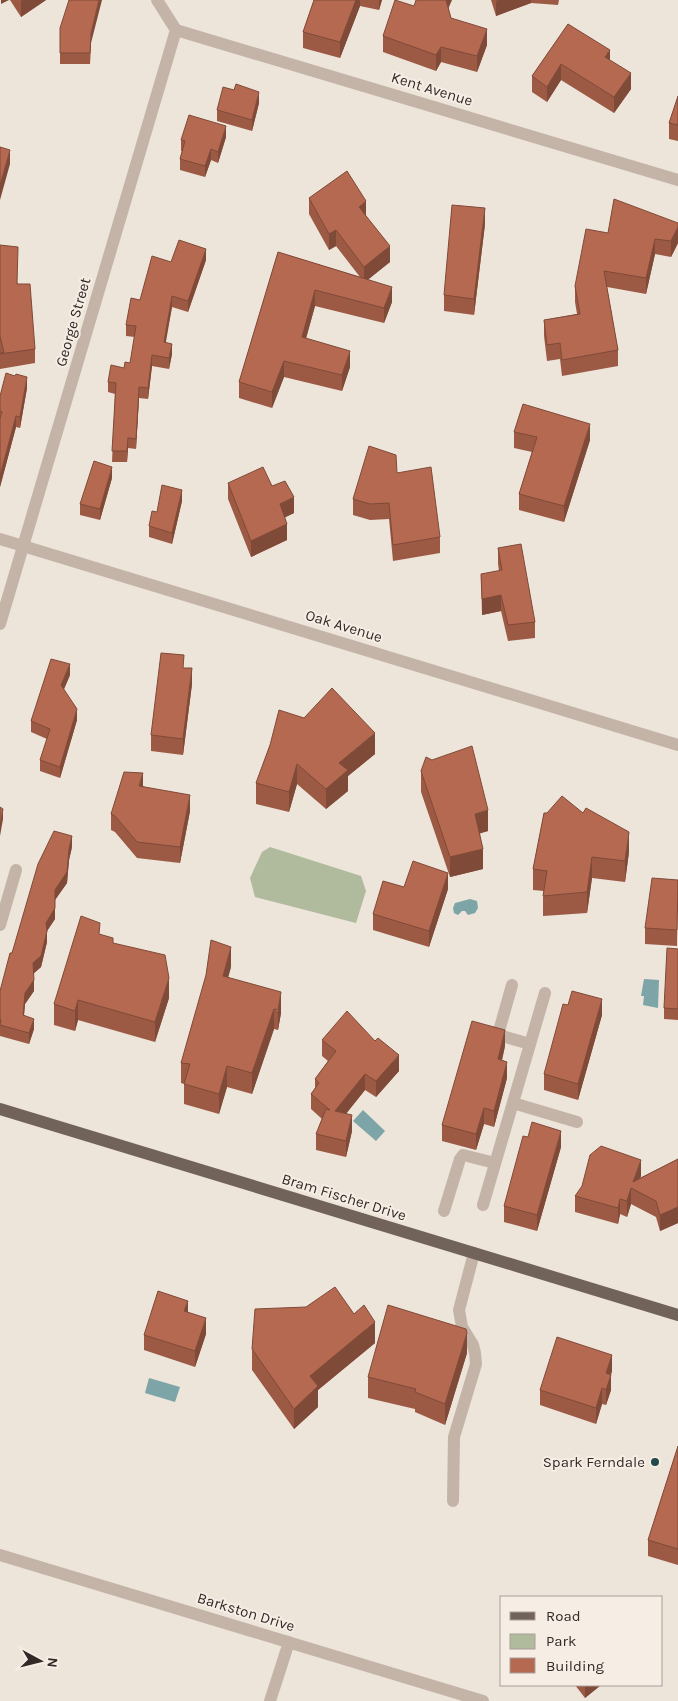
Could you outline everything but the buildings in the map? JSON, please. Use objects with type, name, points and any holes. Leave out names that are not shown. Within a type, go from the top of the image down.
[{"type":"main road","name":"Bram Fischer Drive","points":[[0,1109],[678,1315]]},
{"type":"street","points":[[157,0],[176,30]]},
{"type":"street","name":"Kent Avenue","points":[[176,30],[678,180]]},
{"type":"street","name":"George Street","points":[[0,624],[176,30]]},
{"type":"street","name":"Oak Avenue","points":[[0,539],[678,745]]},
{"type":"street","points":[[0,925],[16,870]]},
{"type":"street","points":[[512,985],[499,1031],[502,1036],[530,1044]]},
{"type":"street","points":[[483,1205],[545,993]]},
{"type":"street","points":[[513,1102],[578,1122]]},
{"type":"street","points":[[444,1211],[460,1159],[463,1155],[495,1163]]},
{"type":"street","points":[[453,1501],[454,1438],[476,1364],[473,1345],[462,1327],[459,1310],[474,1253]]},
{"type":"street","name":"Barkston Drive","points":[[0,1555],[483,1701]]},
{"type":"street","points":[[270,1701],[288,1642]]},
{"type":"green space","points":[[270,847],[361,876],[366,891],[356,923],[255,897],[250,878],[262,852]]},
{"type":"water","points":[[470,899],[477,901],[478,908],[475,913],[468,915],[465,911],[462,911],[458,915],[454,913],[455,903]]},
{"type":"water","points":[[644,979],[659,980],[658,1008],[643,1005],[644,996],[641,996]]},
{"type":"water","points":[[363,1110],[385,1131],[376,1141],[353,1121]]},
{"type":"water","points":[[149,1378],[180,1387],[175,1402],[145,1393]]},
{"type":"place","name":"Spark Ferndale","points":[[655,1462]]}]
